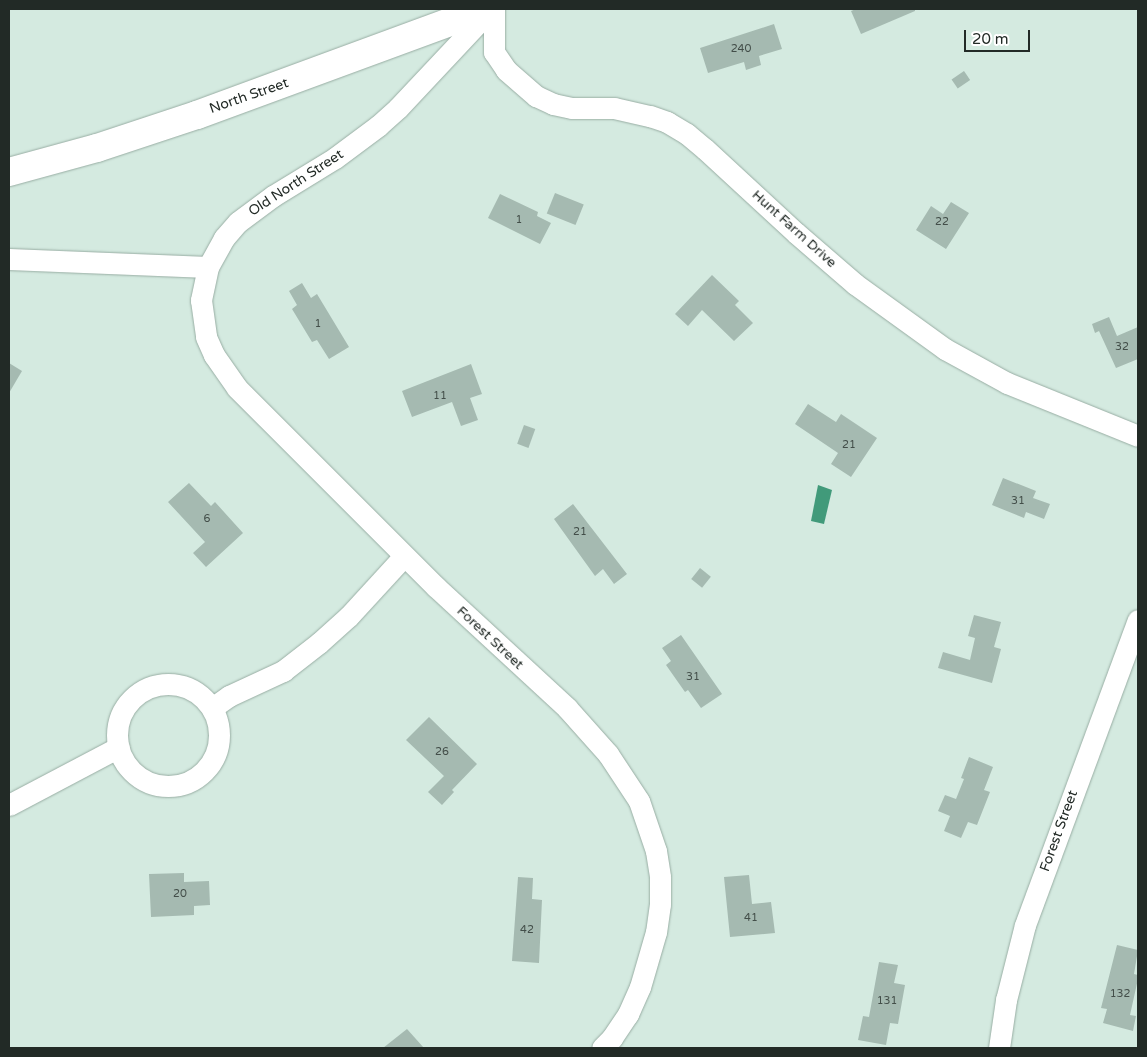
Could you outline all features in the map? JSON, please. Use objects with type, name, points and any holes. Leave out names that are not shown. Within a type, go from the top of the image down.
[{"type":"street","name":"North Street","points":[[9,172],[97,148],[181,120],[485,9]]},
{"type":"street","name":"Old North Street","points":[[208,267],[224,238],[238,222],[272,196],[335,158],[378,126],[398,108],[493,9]]},
{"type":"street","name":"Hunt Farm Drive","points":[[493,9],[494,52],[506,70],[536,96],[553,104],[572,108],[614,108],[667,122],[687,134],[705,149],[848,277],[915,328],[975,367],[1006,383],[1138,436]]},
{"type":"street","points":[[9,259],[208,267]]},
{"type":"street","name":"Forest Street","points":[[208,267],[203,283],[202,319],[206,337],[225,372],[254,407],[404,556],[567,708],[590,733],[625,777],[646,817],[656,851],[660,877],[660,904],[656,932],[650,960],[632,1005],[612,1038],[602,1048]]},
{"type":"street","points":[[212,708],[229,696],[282,671],[318,643],[349,616],[404,556]]},
{"type":"street","name":"Forest Street","points":[[999,1048],[1006,1000],[1025,925],[1138,620]]},
{"type":"street","points":[[156,685],[180,686],[202,696],[212,708],[218,725],[219,742],[214,759],[203,773],[188,782],[171,786],[154,784],[138,776],[126,763],[119,747],[117,731],[121,716],[129,702],[142,691],[156,685]]},
{"type":"street","points":[[9,805],[119,747]]},
{"type":"shaded area","points":[[818,485],[832,490],[824,524],[811,521]]},
{"type":"building","points":[[856,9],[915,9],[915,11],[861,34],[851,11]]},
{"type":"building","points":[[774,24],[782,49],[759,56],[761,65],[746,70],[744,62],[708,73],[700,48]]},
{"type":"building","points":[[964,71],[970,80],[958,89],[952,79]]},
{"type":"building","points":[[555,193],[584,205],[576,225],[547,213]]},
{"type":"building","points":[[500,194],[538,212],[537,216],[551,223],[540,244],[488,218]]},
{"type":"building","points":[[951,202],[969,213],[946,249],[916,230],[931,206],[943,214]]},
{"type":"building","points":[[712,275],[739,301],[735,305],[753,323],[734,341],[702,310],[688,326],[675,314]]},
{"type":"building","points":[[302,283],[311,298],[317,294],[349,347],[329,359],[317,340],[312,342],[292,309],[297,305],[289,291]]},
{"type":"building","points":[[1109,317],[1117,336],[1138,327],[1138,359],[1116,368],[1099,331],[1095,333],[1092,324]]},
{"type":"building","points":[[9,363],[22,371],[9,393]]},
{"type":"building","points":[[471,364],[482,394],[470,398],[478,420],[461,426],[452,402],[412,417],[402,391]]},
{"type":"building","points":[[808,404],[836,422],[841,414],[877,438],[851,477],[831,464],[838,453],[795,424]]},
{"type":"building","points":[[524,425],[535,429],[528,448],[517,444]]},
{"type":"building","points":[[1003,478],[1036,491],[1033,498],[1050,504],[1044,519],[1026,512],[1024,518],[992,505]]},
{"type":"building","points":[[189,483],[211,506],[215,502],[243,533],[206,567],[193,553],[205,542],[168,502]]},
{"type":"building","points":[[573,504],[627,574],[614,584],[603,569],[595,576],[554,519]]},
{"type":"building","points":[[700,568],[711,577],[702,588],[691,579]]},
{"type":"building","points":[[974,615],[1001,622],[994,647],[1001,649],[992,683],[938,668],[943,652],[970,660],[975,638],[968,636]]},
{"type":"building","points":[[681,635],[722,694],[701,708],[688,690],[685,692],[666,665],[671,661],[662,648]]},
{"type":"building","points":[[429,717],[477,764],[452,790],[454,792],[442,805],[428,792],[444,776],[406,740]]},
{"type":"building","points":[[969,757],[993,767],[984,790],[990,792],[977,825],[968,822],[961,838],[944,831],[950,816],[938,811],[945,795],[956,799],[964,779],[961,778]]},
{"type":"building","points":[[184,873],[184,882],[209,881],[210,905],[194,906],[194,915],[151,917],[149,874]]},
{"type":"building","points":[[749,875],[752,904],[771,902],[775,933],[730,937],[724,877]]},
{"type":"building","points":[[518,877],[533,878],[532,899],[542,900],[539,963],[512,961]]},
{"type":"building","points":[[1117,945],[1138,950],[1134,974],[1138,975],[1138,979],[1130,1015],[1136,1016],[1133,1031],[1103,1023],[1107,1009],[1101,1008]]},
{"type":"building","points":[[879,962],[898,965],[894,983],[905,985],[898,1024],[890,1023],[886,1045],[858,1040],[863,1016],[869,1017]]},
{"type":"building","points":[[407,1029],[424,1048],[383,1048]]}]
